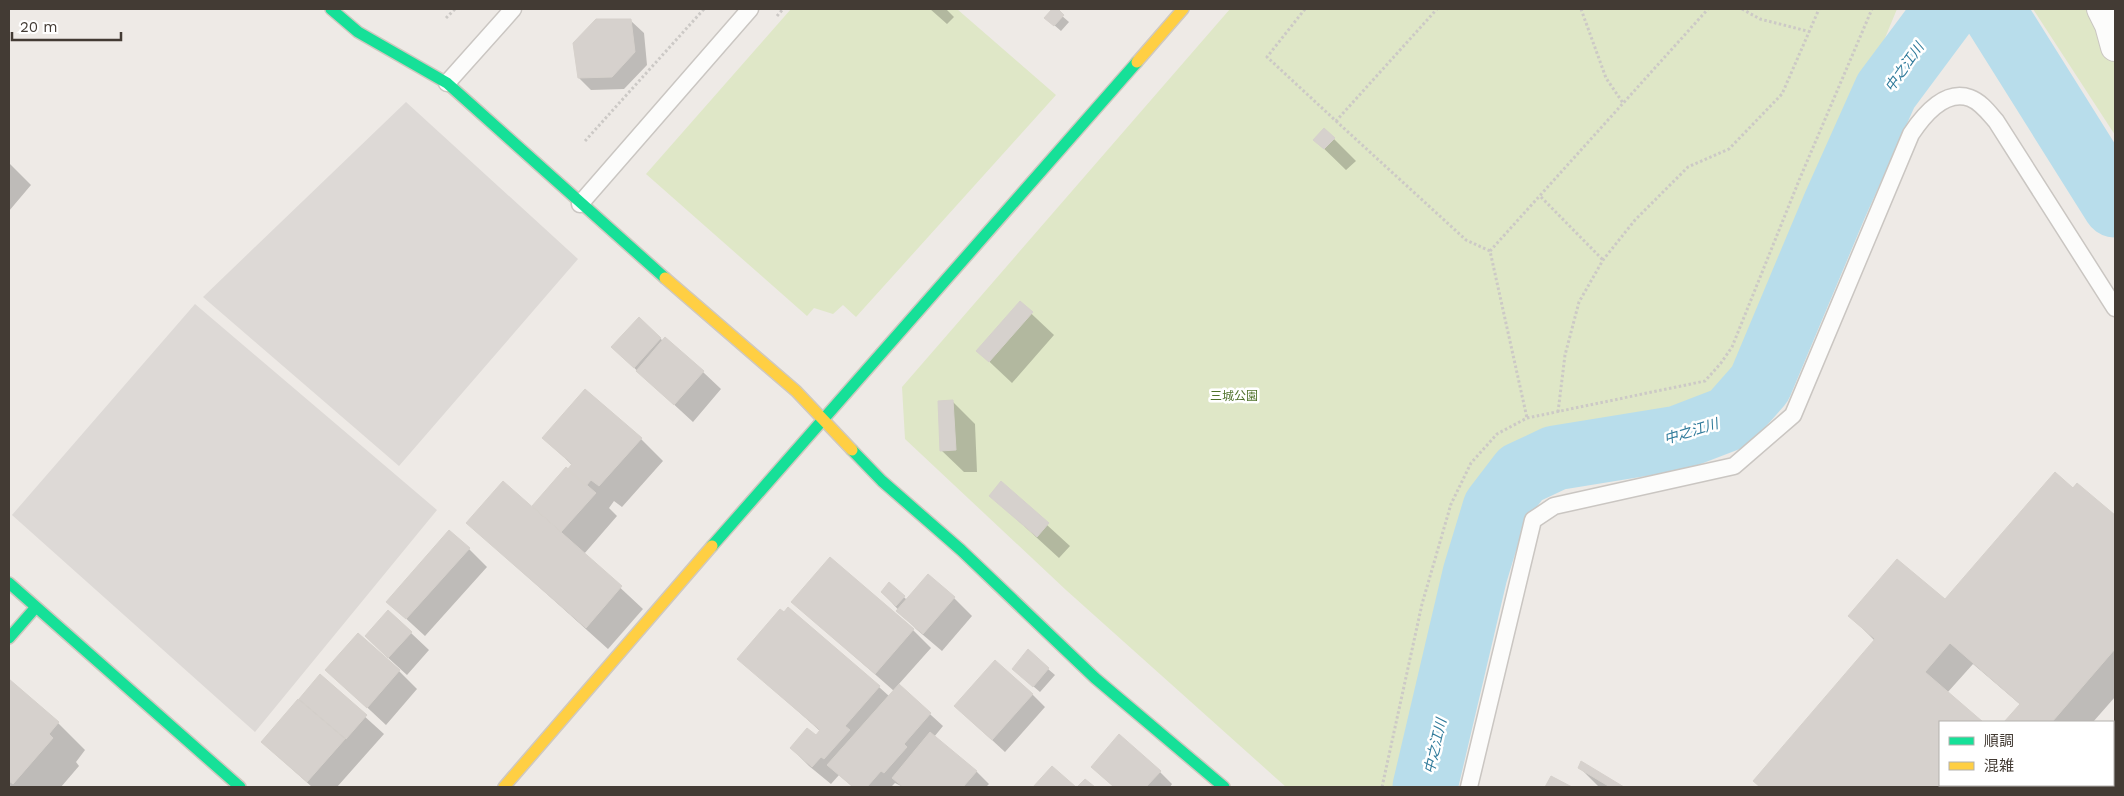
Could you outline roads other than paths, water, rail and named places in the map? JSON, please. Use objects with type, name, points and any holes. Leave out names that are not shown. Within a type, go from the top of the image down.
[{"type":"street","points":[[331,9],[358,32],[447,83],[580,204],[796,391],[882,481],[961,550],[1095,678],[1224,787]]},
{"type":"street","points":[[504,787],[822,419],[1183,9]]},
{"type":"street","points":[[2101,9],[2109,25],[2115,47]]},
{"type":"street","points":[[9,583],[240,787]]},
{"type":"street","points":[[9,638],[36,607]]},
{"type":"lane","points":[[447,83],[513,9]]},
{"type":"lane","points":[[580,204],[750,9]]},
{"type":"lane","points":[[1469,787],[1533,520],[1554,506],[1734,466],[1793,415],[1911,134],[1927,112],[1949,98],[1969,97],[1984,107],[1996,121],[2115,308]]},
{"type":"waterway","name":"中之江川","points":[[1425,787],[1475,574],[1495,508],[1521,474],[1555,458],[1678,438],[1730,418],[1760,384],[1835,205],[1886,91],[1947,9]]},
{"type":"waterway","name":"中之江川","points":[[1992,9],[2115,205]]},
{"type":"park label","name":"三城公園","points":[[1234,396]]}]
